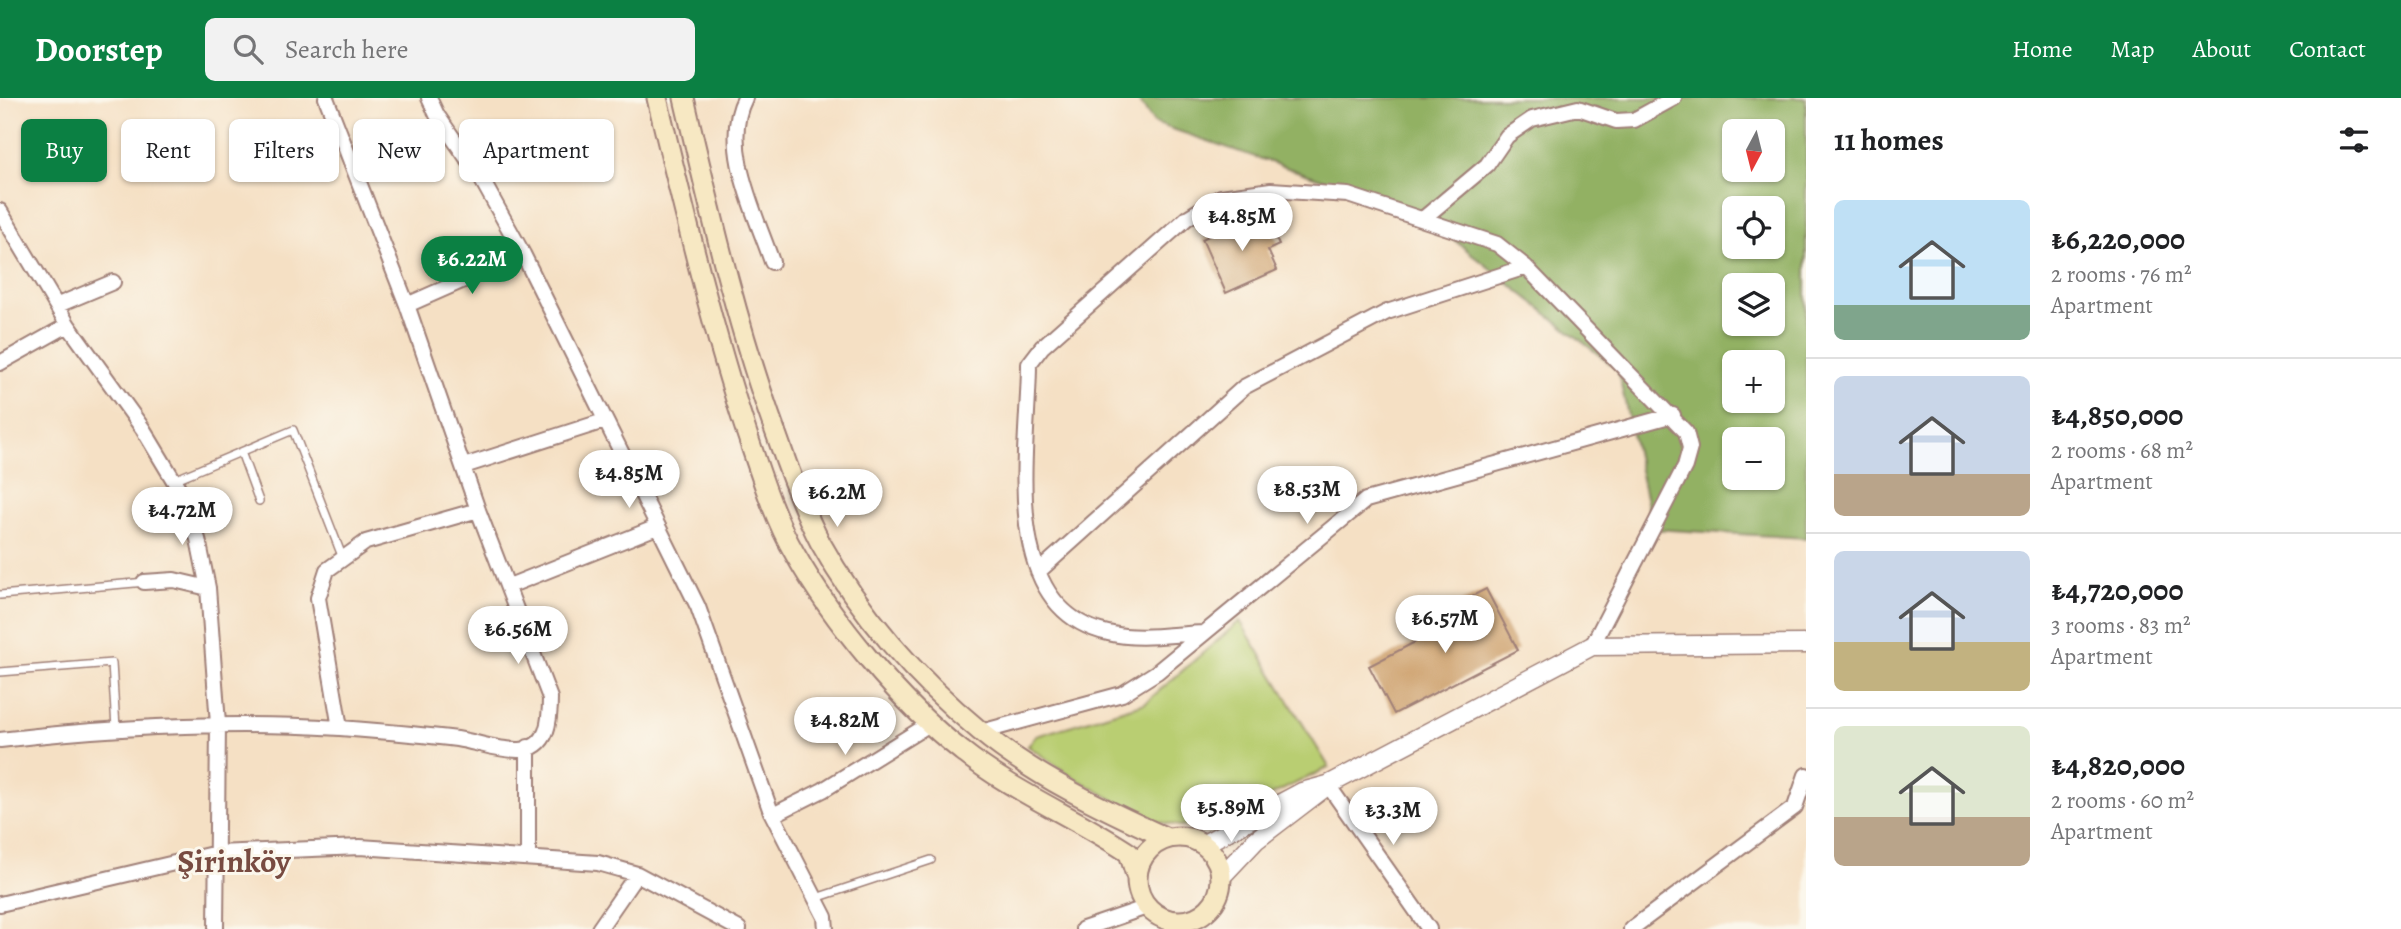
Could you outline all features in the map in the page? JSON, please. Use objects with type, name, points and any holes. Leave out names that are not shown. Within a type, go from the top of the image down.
[{"type":"main road","points":[[657,98],[711,320],[775,508],[794,553],[823,597],[886,678],[961,751],[1018,790],[1129,853],[1136,874],[1137,889],[1147,907],[1167,924],[1207,919],[1216,900],[1221,877],[1213,853],[1204,844],[1193,838],[1167,838],[1109,812],[981,732],[892,644],[852,593],[820,541],[795,485],[755,377],[710,211],[684,98]]},
{"type":"main road","points":[[1136,874],[1146,851],[1167,838]]},
{"type":"street","points":[[0,740],[116,727],[218,724],[340,728],[453,739],[520,750],[537,744],[550,727],[550,698],[478,510],[407,305],[326,98]]},
{"type":"street","points":[[429,98],[437,115],[482,180],[523,254],[698,607],[773,815],[825,917],[826,929]]},
{"type":"street","points":[[746,98],[736,115],[739,160],[772,262]]},
{"type":"street","points":[[1424,218],[1487,165],[1507,136],[1532,119],[1578,108],[1616,121],[1634,120],[1674,98]]},
{"type":"street","points":[[1204,634],[1139,638],[1106,633],[1080,623],[1047,592],[1030,554],[1024,513],[1029,365],[1042,347],[1187,218],[1221,197],[1270,190],[1348,195],[1497,244],[1526,267],[1673,415],[1686,432],[1690,449],[1685,466],[1592,646]]},
{"type":"street","points":[[0,211],[68,325],[143,429],[174,480],[182,494],[198,539],[208,588],[218,724],[216,929]]},
{"type":"street","points":[[407,305],[523,254]]},
{"type":"street","points":[[1038,572],[1244,387],[1387,312],[1526,267]]},
{"type":"street","points":[[58,306],[113,282]]},
{"type":"street","points":[[0,363],[68,325]]},
{"type":"street","points":[[981,732],[1122,694],[1157,673],[1366,500],[1673,415]]},
{"type":"street","points":[[464,466],[604,421]]},
{"type":"street","points":[[340,728],[318,598],[327,570],[342,556],[366,542],[478,510]]},
{"type":"street","points":[[509,586],[657,527]]},
{"type":"street","points":[[147,582],[174,580],[208,588]]},
{"type":"street","points":[[1221,877],[1256,840],[1328,785],[1592,646],[1806,644]]},
{"type":"street","points":[[773,815],[823,790],[932,723]]},
{"type":"street","points":[[528,747],[528,857]]},
{"type":"street","points":[[1631,929],[1795,807],[1806,775]]},
{"type":"street","points":[[1204,844],[1302,792],[1328,785]]},
{"type":"street","points":[[1328,785],[1429,929]]},
{"type":"street","points":[[0,904],[217,853],[360,847],[598,863],[637,874],[739,929]]},
{"type":"street","points":[[598,929],[637,874]]},
{"type":"street","points":[[1083,929],[1147,907]]},
{"type":"lane","points":[[174,480],[293,430],[342,556]]},
{"type":"lane","points":[[241,452],[259,501]]},
{"type":"lane","points":[[0,596],[147,582]]},
{"type":"lane","points":[[0,672],[112,663],[116,727]]},
{"type":"lane","points":[[816,898],[931,860]]},
{"type":"green space","points":[[1137,98],[1806,98],[1806,538],[1653,529],[1618,370],[1419,212],[1154,123]]},
{"type":"green space","points":[[1240,621],[1329,767],[1212,824],[1179,826],[1147,819],[1070,775],[1028,746],[1036,736],[1145,703]]},
{"type":"building","points":[[1250,217],[1254,226],[1267,220],[1279,245],[1268,250],[1277,270],[1226,293],[1202,239]]},
{"type":"building","points":[[1486,589],[1518,650],[1394,714],[1369,666],[1467,615],[1460,602]]},
{"type":"district","name":"Şirinköy","points":[[234,861]]}]
